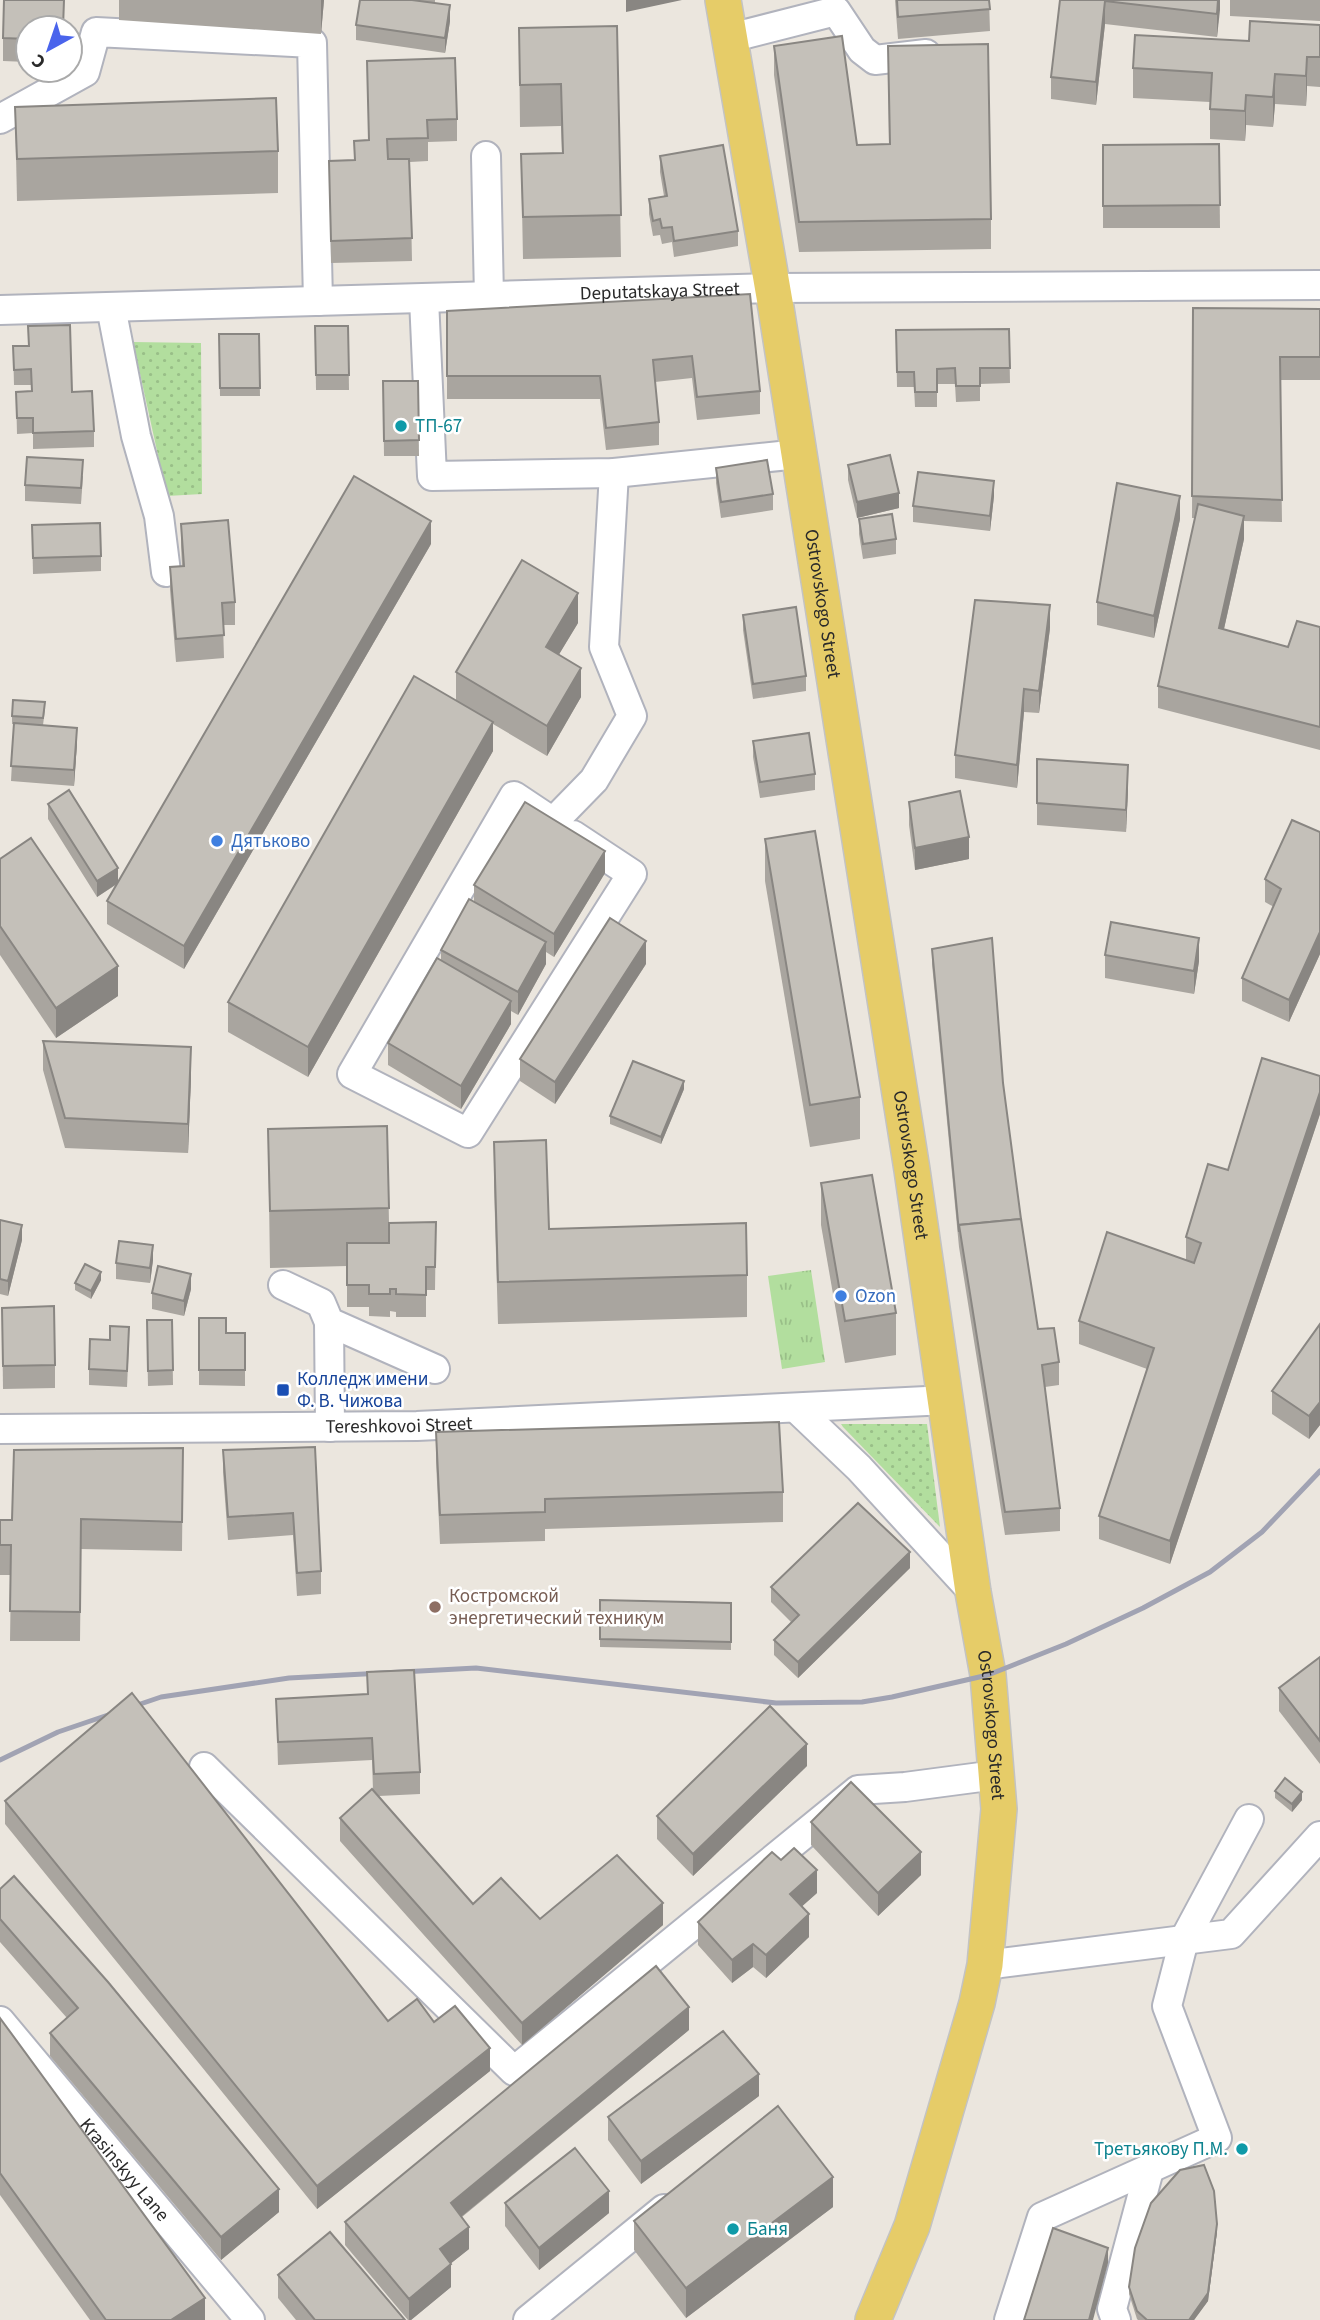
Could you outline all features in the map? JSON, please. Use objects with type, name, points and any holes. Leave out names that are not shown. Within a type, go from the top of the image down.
[{"type":"main road","name":"Ostrovskogo Street","points":[[723,0],[773,288],[947,1400],[973,1592],[988,1675],[999,1809],[985,1965],[977,2003],[912,2226],[873,2320]]},
{"type":"street","points":[[730,38],[836,11],[862,50],[874,60],[951,52]]},
{"type":"street","points":[[0,119],[85,72],[96,32],[312,43],[318,301]]},
{"type":"street","points":[[486,156],[489,297]]},
{"type":"street","name":"Deputatskaya Street","points":[[0,310],[773,288],[1320,285]]},
{"type":"street","points":[[425,299],[432,476],[614,473],[799,454]]},
{"type":"street","points":[[111,307],[136,436],[159,516],[166,572]]},
{"type":"street","points":[[553,822],[594,780],[632,716],[604,647],[614,473]]},
{"type":"street","points":[[514,796],[553,822],[632,874],[468,1133],[352,1074],[514,796]]},
{"type":"street","points":[[283,1285],[321,1303],[329,1322],[330,1427]]},
{"type":"street","points":[[329,1322],[435,1369]]},
{"type":"street","name":"Tereshkovoi Street","points":[[0,1429],[430,1425],[947,1400]]},
{"type":"street","points":[[796,1408],[859,1468],[973,1592]]},
{"type":"street","points":[[204,1767],[513,2071],[858,1790],[996,1775]]},
{"type":"street","points":[[1009,2320],[1042,2217],[1217,2138],[1167,2006],[1184,1941],[1249,1819]]},
{"type":"street","points":[[985,1965],[1231,1934],[1320,1836]]},
{"type":"street","name":"Krasinskyy Lane","points":[[0,2021],[250,2320]]},
{"type":"street","points":[[1116,2320],[1112,2309],[1149,2170]]},
{"type":"street","points":[[528,2320],[680,2197]]},
{"type":"green space","points":[[133,342],[201,343],[202,494],[167,496]]},
{"type":"green space","points":[[811,1270],[825,1362],[782,1369],[768,1276]]},
{"type":"green space","points":[[841,1424],[927,1424],[940,1527],[843,1427]]},
{"type":"building","points":[[4,0],[64,0],[64,14],[14,14],[14,38],[3,38]]},
{"type":"building","points":[[360,0],[412,0],[450,5],[445,38],[356,25]]},
{"type":"building","points":[[897,0],[989,0],[990,9],[898,17]]},
{"type":"building","points":[[1060,0],[1218,0],[1217,14],[1105,1],[1096,82],[1051,77]]},
{"type":"building","points":[[1250,21],[1320,25],[1320,57],[1307,57],[1306,76],[1275,74],[1273,97],[1246,95],[1245,111],[1210,109],[1212,73],[1133,68],[1135,35],[1249,41]]},
{"type":"building","points":[[617,26],[621,215],[523,217],[521,154],[563,153],[561,84],[520,85],[519,28]]},
{"type":"building","points":[[842,36],[857,145],[890,144],[888,46],[988,44],[991,219],[799,222],[774,46]]},
{"type":"building","points":[[455,58],[457,119],[427,120],[428,138],[387,139],[388,159],[409,159],[412,238],[331,241],[329,161],[355,160],[354,141],[369,140],[367,61]]},
{"type":"building","points":[[276,98],[278,151],[17,159],[15,107]]},
{"type":"building","points":[[1219,144],[1220,205],[1103,206],[1103,145]]},
{"type":"building","points":[[723,145],[738,231],[674,241],[672,227],[662,228],[660,219],[653,221],[649,199],[667,196],[660,156]]},
{"type":"building","points":[[750,294],[760,391],[697,397],[692,356],[653,360],[659,422],[606,428],[600,376],[447,376],[447,311]]},
{"type":"building","points":[[1193,308],[1320,309],[1320,357],[1280,357],[1282,500],[1192,496]]},
{"type":"building","points":[[70,325],[72,392],[92,391],[94,431],[33,433],[33,418],[17,418],[16,392],[32,391],[31,369],[14,370],[13,346],[29,346],[28,326]]},
{"type":"building","points":[[315,326],[348,326],[349,375],[316,375]]},
{"type":"building","points":[[1009,329],[1010,368],[980,368],[980,386],[956,386],[955,368],[937,369],[937,392],[915,392],[914,372],[897,372],[896,330]]},
{"type":"building","points":[[219,334],[259,334],[260,388],[220,388]]},
{"type":"building","name":"ТП-67","points":[[383,381],[418,381],[419,440],[384,441]]},
{"type":"building","points":[[890,455],[899,493],[857,502],[848,465]]},
{"type":"building","points":[[27,457],[83,460],[81,488],[25,485]]},
{"type":"building","points":[[767,460],[773,494],[721,502],[716,468]]},
{"type":"building","points":[[918,472],[994,481],[990,516],[913,506]]},
{"type":"building","points":[[354,476],[431,521],[184,946],[107,901]]},
{"type":"building","points":[[1117,483],[1180,496],[1154,616],[1097,602]]},
{"type":"building","points":[[1198,504],[1244,516],[1219,628],[1288,647],[1297,621],[1320,627],[1320,727],[1158,686]]},
{"type":"building","points":[[892,514],[896,539],[863,544],[859,519]]},
{"type":"building","points":[[228,520],[235,602],[222,603],[224,635],[176,639],[170,567],[184,566],[181,524]]},
{"type":"building","points":[[100,523],[101,556],[33,558],[32,525]]},
{"type":"building","points":[[522,560],[578,593],[546,647],[581,668],[547,726],[456,672]]},
{"type":"building","points":[[975,600],[1050,605],[1039,691],[1024,689],[1017,765],[955,755]]},
{"type":"building","points":[[796,607],[806,676],[753,684],[743,615]]},
{"type":"building","points":[[414,676],[493,722],[308,1047],[228,1002]]},
{"type":"building","points":[[13,700],[45,702],[43,718],[12,716]]},
{"type":"building","points":[[14,723],[77,728],[74,770],[11,766]]},
{"type":"building","points":[[809,733],[815,774],[760,782],[753,741]]},
{"type":"building","points":[[1037,759],[1128,765],[1126,810],[1037,803]]},
{"type":"building","points":[[69,790],[118,868],[97,881],[48,804]]},
{"type":"building","points":[[960,791],[969,837],[915,848],[909,802]]},
{"type":"building","points":[[525,802],[605,851],[554,934],[474,885]]},
{"type":"building","points":[[1292,820],[1320,832],[1320,932],[1289,1000],[1242,978],[1281,889],[1265,879]]},
{"type":"building","points":[[815,831],[860,1097],[810,1105],[765,839]]},
{"type":"building","points":[[31,838],[118,966],[56,1008],[0,926],[0,859]]},
{"type":"building","points":[[469,899],[546,942],[518,992],[441,950]]},
{"type":"building","points":[[610,918],[646,941],[555,1082],[520,1059]]},
{"type":"building","points":[[1111,922],[1199,938],[1194,971],[1105,955]]},
{"type":"building","points":[[992,938],[1003,1083],[1021,1219],[959,1225],[959,1232],[932,949]]},
{"type":"building","points":[[437,958],[511,1001],[461,1086],[388,1043]]},
{"type":"building","points":[[43,1041],[191,1047],[188,1124],[65,1118]]},
{"type":"building","points":[[1262,1058],[1320,1076],[1320,1092],[1170,1541],[1099,1516],[1154,1348],[1079,1321],[1107,1232],[1194,1263],[1201,1243],[1186,1237],[1208,1164],[1228,1170]]},
{"type":"building","points":[[633,1061],[684,1081],[661,1137],[610,1116]]},
{"type":"building","points":[[387,1126],[389,1208],[270,1211],[268,1129]]},
{"type":"building","points":[[546,1140],[549,1229],[746,1223],[747,1275],[498,1282],[494,1142]]},
{"type":"building","points":[[872,1175],[896,1313],[845,1321],[821,1183]]},
{"type":"building","points":[[1021,1219],[1038,1329],[1054,1328],[1059,1362],[1042,1365],[1060,1508],[1005,1512],[959,1225]]},
{"type":"building","points":[[0,1220],[22,1225],[8,1281],[0,1279]]},
{"type":"building","points":[[436,1222],[435,1267],[426,1267],[426,1295],[396,1294],[396,1289],[390,1289],[390,1294],[369,1294],[369,1285],[347,1285],[347,1243],[389,1243],[389,1223]]},
{"type":"building","points":[[119,1241],[153,1245],[150,1268],[116,1263]]},
{"type":"building","points":[[85,1264],[101,1272],[91,1291],[75,1283]]},
{"type":"building","points":[[158,1266],[191,1274],[184,1301],[152,1293]]},
{"type":"building","points":[[54,1306],[55,1365],[3,1366],[2,1308]]},
{"type":"building","points":[[199,1318],[226,1318],[226,1333],[245,1333],[245,1370],[199,1370]]},
{"type":"building","points":[[147,1320],[172,1320],[173,1370],[148,1371]]},
{"type":"building","points":[[1320,1324],[1320,1402],[1309,1416],[1272,1391]]},
{"type":"building","points":[[110,1326],[129,1327],[127,1371],[89,1369],[90,1339],[110,1340]]},
{"type":"building","points":[[779,1422],[783,1492],[545,1499],[545,1512],[440,1515],[436,1432]]},
{"type":"building","points":[[315,1447],[321,1571],[297,1573],[293,1513],[228,1517],[223,1450]]},
{"type":"building","points":[[183,1448],[182,1522],[81,1519],[80,1612],[10,1611],[11,1545],[0,1545],[0,1520],[12,1520],[14,1450]]},
{"type":"building","points":[[858,1503],[910,1552],[798,1662],[774,1640],[799,1615],[771,1587]]},
{"type":"building","points":[[600,1600],[731,1603],[731,1642],[600,1639]]},
{"type":"building","points":[[1320,1657],[1320,1741],[1279,1688]]},
{"type":"building","points":[[414,1670],[420,1772],[374,1774],[372,1738],[278,1742],[276,1699],[368,1694],[367,1672]]},
{"type":"building","points":[[132,1693],[388,2021],[417,1999],[434,2022],[455,2006],[490,2048],[317,2186],[5,1801]]},
{"type":"building","points":[[770,1706],[807,1744],[693,1854],[657,1816]]},
{"type":"building","points":[[1285,1778],[1302,1792],[1292,1804],[1275,1791]]},
{"type":"building","points":[[851,1782],[921,1852],[878,1893],[811,1822]]},
{"type":"building","points":[[372,1789],[473,1904],[501,1878],[540,1919],[617,1855],[663,1903],[522,2023],[340,1818]]},
{"type":"building","points":[[794,1848],[817,1870],[790,1894],[809,1914],[766,1955],[753,1944],[732,1960],[698,1922],[772,1852],[781,1860]]},
{"type":"building","points":[[14,1876],[108,1982],[279,2189],[221,2237],[50,2033],[78,2008],[0,1919],[0,1889]]},
{"type":"building","points":[[656,1966],[689,2007],[451,2203],[469,2227],[440,2249],[451,2264],[409,2299],[345,2222]]},
{"type":"building","points":[[0,2018],[205,2298],[171,2320],[106,2320],[0,2173]]},
{"type":"building","points":[[723,2031],[759,2074],[641,2161],[608,2117]]},
{"type":"building","name":"Баня","points":[[778,2106],[833,2177],[686,2288],[634,2221]]},
{"type":"building","points":[[575,2148],[609,2191],[539,2248],[505,2203]]},
{"type":"building","points":[[1204,2165],[1214,2191],[1217,2224],[1208,2293],[1189,2320],[1147,2320],[1137,2311],[1129,2287],[1135,2248],[1151,2203],[1180,2170]]},
{"type":"building","points":[[1053,2228],[1108,2248],[1089,2320],[1024,2320]]},
{"type":"building","points":[[330,2232],[405,2320],[315,2320],[278,2275]]},
{"type":"railway","points":[[0,1760],[58,1732],[161,1697],[289,1678],[476,1668],[776,1703],[862,1702],[892,1697],[988,1675],[1066,1644],[1143,1608],[1210,1572],[1262,1532],[1320,1471]]},
{"type":"place","name":"ТП-67","points":[[401,426]]},
{"type":"place","name":"Дятьково","points":[[217,841]]},
{"type":"place","name":"Ozon","points":[[841,1296]]},
{"type":"place","name":"Колледж имени Ф. В. Чижова","points":[[283,1390]]},
{"type":"place","name":"Костромской энергетический техникум","points":[[435,1607]]},
{"type":"place","name":"Третьякову П.М.","points":[[1242,2149]]},
{"type":"place","name":"Баня","points":[[733,2229]]}]
